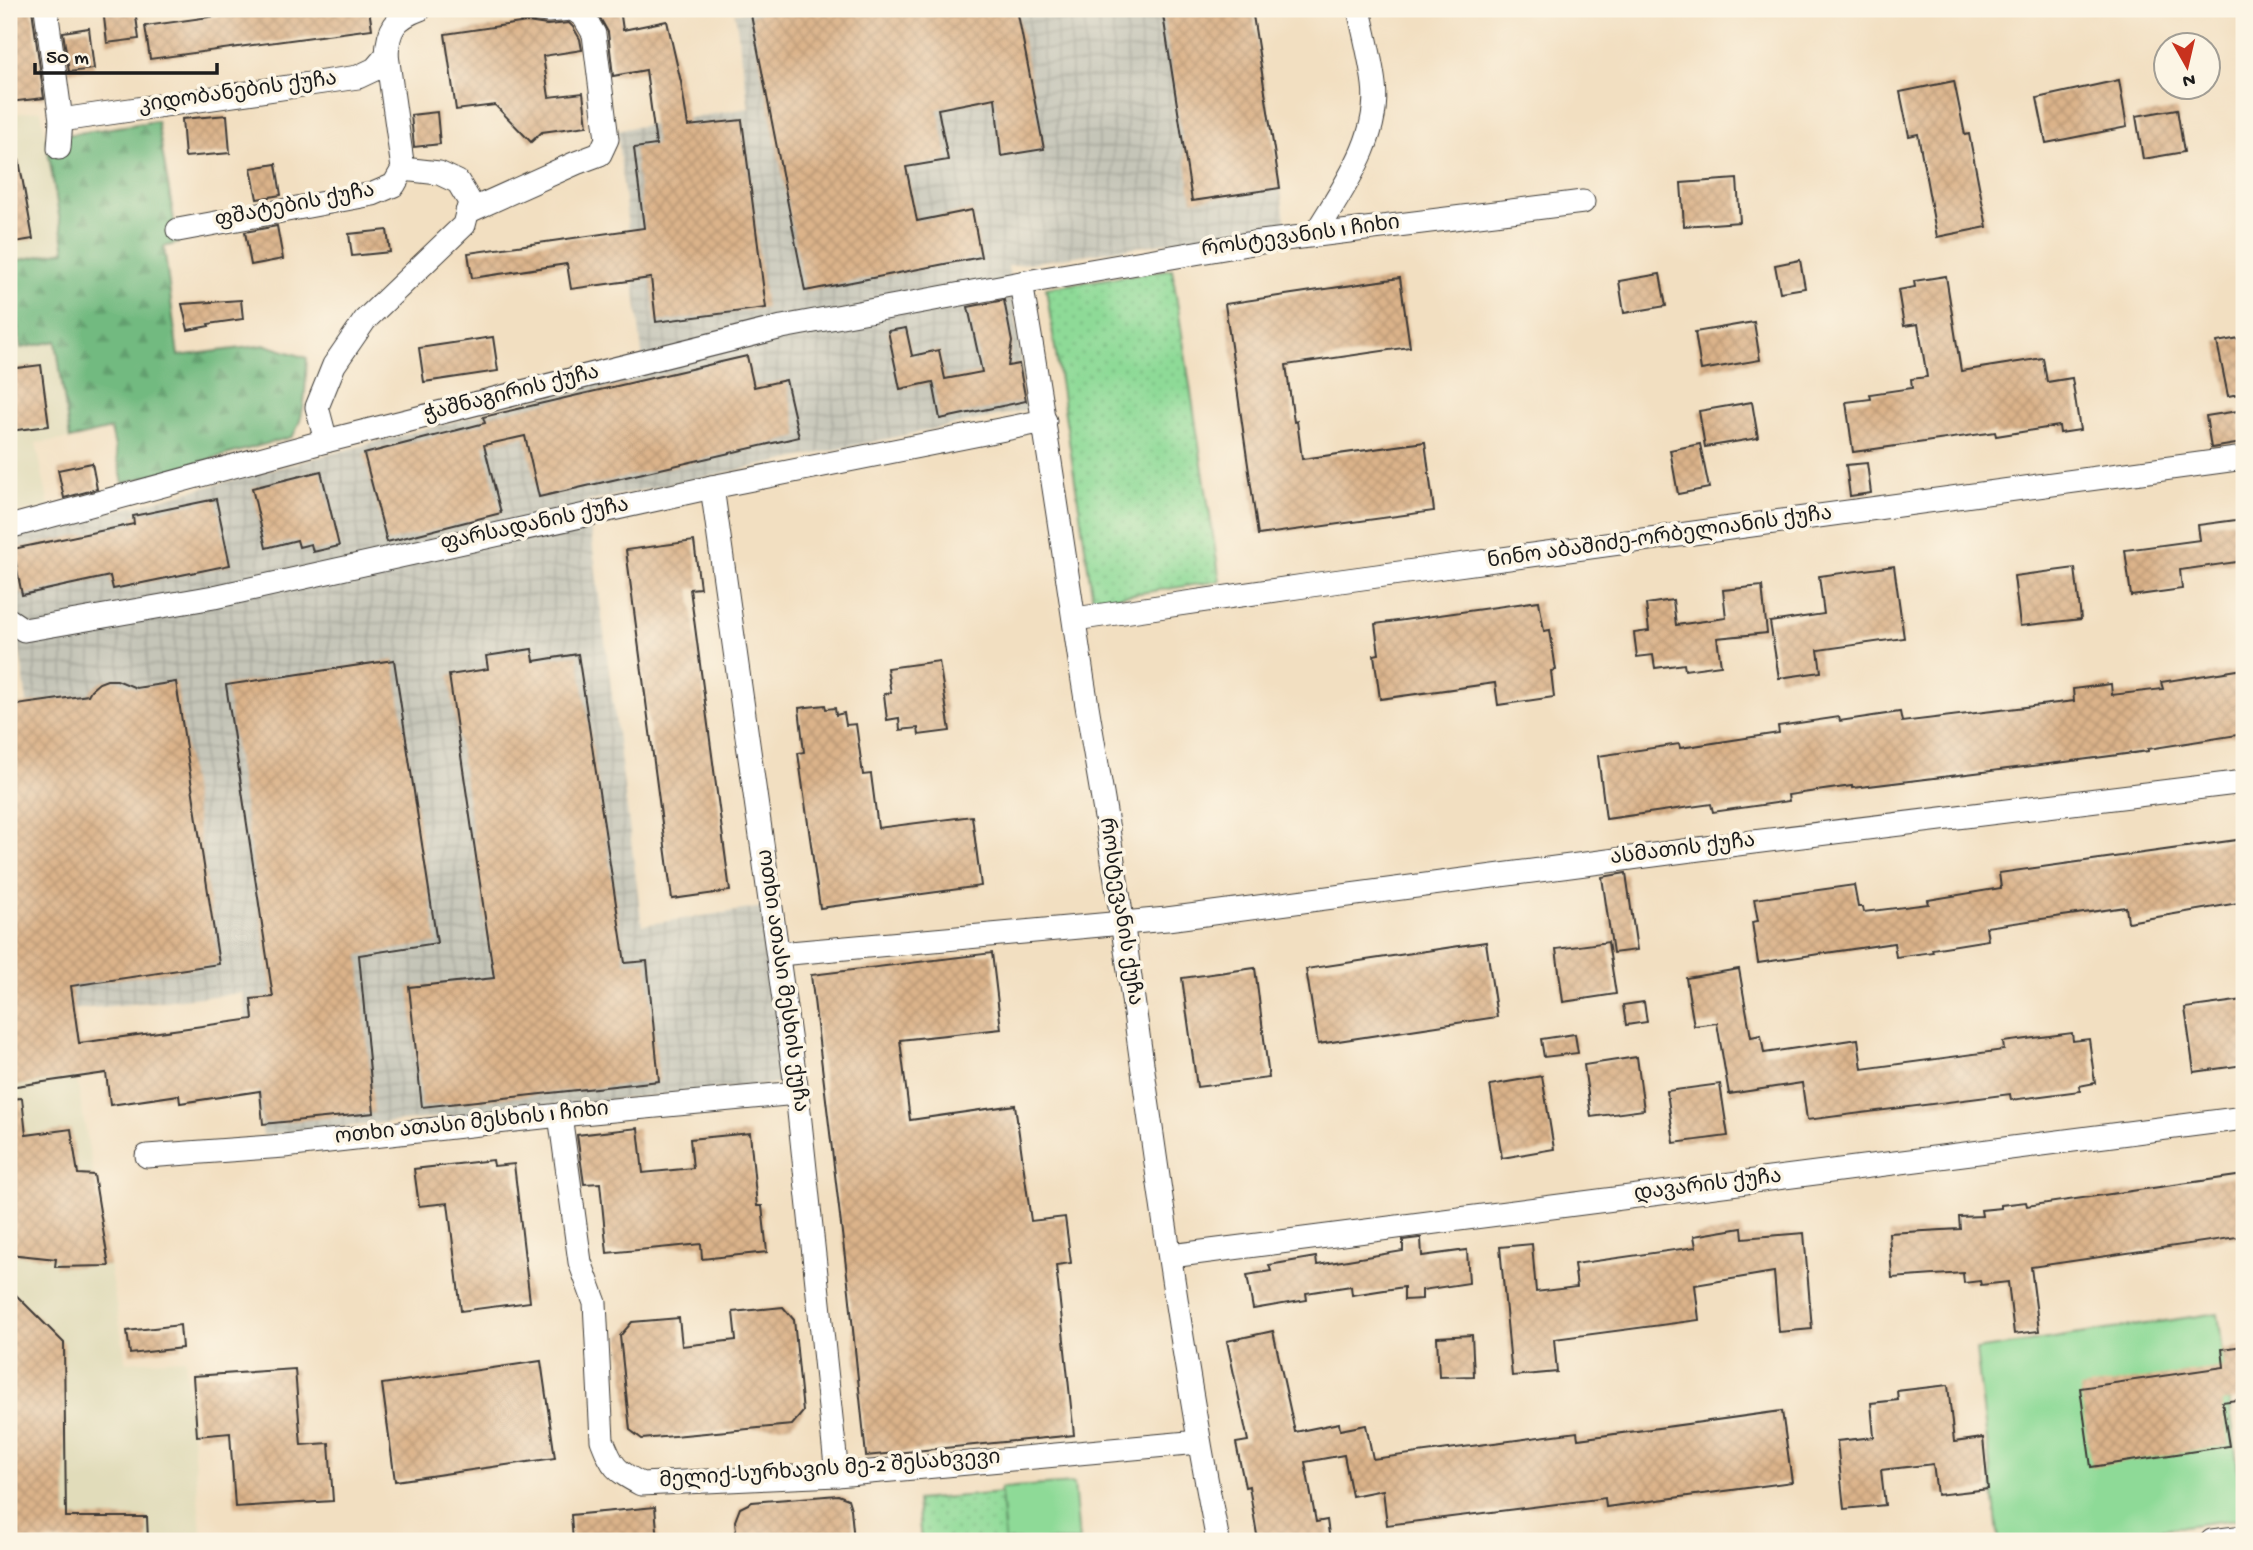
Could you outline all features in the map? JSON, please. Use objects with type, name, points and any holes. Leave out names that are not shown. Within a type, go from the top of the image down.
[{"type":"street","points":[[46,9],[61,120],[59,148]]},
{"type":"street","points":[[326,441],[317,407],[334,365],[365,320],[464,225],[470,202],[458,182],[439,173],[403,169],[387,55],[387,37],[395,23],[420,9]]},
{"type":"street","points":[[467,212],[576,163],[600,155],[607,139],[594,34],[584,17],[572,9],[532,9]]},
{"type":"street","points":[[1316,233],[1371,129],[1375,86],[1359,9]]},
{"type":"street","name":"კიდობანების ქუჩა","points":[[61,120],[358,77],[375,69],[387,55]]},
{"type":"street","name":"ფშატების ქუჩა","points":[[178,230],[373,194],[394,184],[403,169]]},
{"type":"street","name":"როსტევანის I ჩიხი","points":[[1021,283],[1316,233],[1583,202]]},
{"type":"street","name":"ჭაშნაგირის ქუჩა","points":[[9,527],[326,441],[782,327],[1021,283]]},
{"type":"street","name":"როსტევანის ქუჩა","points":[[1021,283],[1123,924],[1156,1172],[1199,1442],[1218,1541]]},
{"type":"street","name":"ფარსადანის ქუჩა","points":[[17,625],[214,597],[712,487],[1045,421]]},
{"type":"street","name":"ნინო აბაშიძე-ორბელიანის ქუჩა","points":[[1075,619],[2244,458]]},
{"type":"street","name":"ოთხი ათასი მესხის ქუჩა","points":[[712,487],[797,1093],[836,1475]]},
{"type":"street","name":"ასმათის ქუჩა","points":[[779,954],[1123,924],[1751,842],[2244,782]]},
{"type":"street","name":"ოთხი ათასი მესხის I ჩიხი","points":[[147,1156],[284,1146],[560,1115],[797,1093]]},
{"type":"street","name":"მელიქ-სურხავის მე-2 შესახვევი","points":[[560,1115],[580,1262],[595,1303],[603,1440],[610,1460],[618,1472],[641,1484],[836,1475],[1199,1442]]},
{"type":"street","name":"დავარის ქუჩა","points":[[1171,1256],[2244,1118]]},
{"type":"street","points":[[2212,1541],[2244,1537]]},
{"type":"shaded area","points":[[762,9],[1253,9],[1286,225],[1008,266],[1029,409],[587,502],[642,925],[763,907],[788,1073],[782,1083],[263,1135],[243,993],[70,1010],[9,572],[9,539],[644,371],[617,130],[749,108],[735,13]]},
{"type":"shaded area","points":[[41,110],[65,251],[9,262],[9,115]]},
{"type":"shaded area","points":[[9,262],[21,348],[56,340],[70,439],[36,443],[49,506],[9,515]]},
{"type":"shaded area","points":[[12,653],[56,961],[126,1362],[185,1359],[202,1541],[9,1541],[9,654]]},
{"type":"green space","points":[[157,121],[178,243],[164,247],[178,356],[266,345],[307,358],[304,399],[297,429],[292,437],[123,483],[111,429],[70,439],[56,341],[21,348],[9,262],[65,251],[46,138]]},
{"type":"green space","points":[[1172,269],[1220,581],[1093,600],[1046,288]]},
{"type":"green space","points":[[2218,1313],[2244,1518],[2073,1541],[1999,1541],[1976,1350]]},
{"type":"green space","points":[[1074,1483],[1079,1541],[1005,1541],[1000,1488]]},
{"type":"green space","points":[[1001,1493],[1005,1541],[921,1541],[917,1500]]},
{"type":"building","points":[[9,9],[32,9],[44,98],[9,102]]},
{"type":"building","points":[[103,9],[135,9],[139,39],[107,43]]},
{"type":"building","points":[[249,9],[369,9],[372,29],[150,59],[145,26]]},
{"type":"building","points":[[595,9],[620,9],[623,30],[667,21],[688,126],[742,120],[766,308],[656,322],[651,278],[571,289],[567,264],[472,278],[468,253],[644,228],[634,148],[656,145],[646,70],[613,76],[608,32]]},
{"type":"building","points":[[781,9],[926,9],[927,12],[945,9],[1017,9],[1044,149],[1001,156],[995,98],[938,109],[948,160],[906,167],[917,221],[972,210],[981,257],[805,291],[751,15]]},
{"type":"building","points":[[1203,9],[1252,9],[1280,188],[1192,201],[1163,15]]},
{"type":"building","points":[[527,22],[547,25],[569,23],[580,39],[582,50],[543,56],[549,97],[583,93],[587,126],[542,132],[531,142],[495,105],[456,110],[445,34]]},
{"type":"building","points":[[89,28],[94,69],[69,72],[63,32]]},
{"type":"building","points":[[2119,80],[2127,127],[2046,143],[2037,98]]},
{"type":"building","points":[[1954,81],[1965,135],[1969,134],[1987,227],[1937,237],[1918,134],[1909,136],[1900,92]]},
{"type":"building","points":[[2177,109],[2184,152],[2143,159],[2136,116]]},
{"type":"building","points":[[437,112],[440,144],[414,147],[411,115]]},
{"type":"building","points":[[227,115],[230,153],[185,157],[182,119]]},
{"type":"building","points":[[19,160],[33,239],[9,243],[9,161]]},
{"type":"building","points":[[276,164],[281,195],[257,199],[251,168]]},
{"type":"building","points":[[1737,179],[1740,222],[1684,226],[1681,183]]},
{"type":"building","points":[[277,226],[283,259],[251,265],[245,232]]},
{"type":"building","points":[[387,230],[390,252],[352,256],[349,234]]},
{"type":"building","points":[[1800,260],[1805,288],[1780,292],[1775,265]]},
{"type":"building","points":[[1660,274],[1666,306],[1624,313],[1619,281]]},
{"type":"building","points":[[1946,276],[1961,371],[2043,358],[2047,382],[2072,378],[2080,430],[2060,433],[2059,426],[1996,436],[1995,432],[1853,452],[1846,402],[1871,399],[1870,394],[1912,388],[1911,379],[1927,377],[1918,324],[1904,326],[1898,290],[1915,287],[1914,281]]},
{"type":"building","points":[[1400,278],[1410,347],[1286,365],[1294,422],[1297,421],[1302,459],[1425,442],[1434,511],[1258,535],[1225,304]]},
{"type":"building","points":[[241,300],[243,319],[188,330],[182,304]]},
{"type":"building","points":[[1004,300],[1012,342],[1008,366],[1019,364],[1026,401],[940,419],[933,382],[900,389],[888,331],[906,328],[912,356],[939,350],[945,379],[982,372],[968,307]]},
{"type":"building","points":[[1754,322],[1760,360],[1701,370],[1695,332]]},
{"type":"building","points":[[493,337],[498,371],[424,382],[419,348]]},
{"type":"building","points":[[2244,337],[2244,393],[2228,396],[2217,342]]},
{"type":"building","points":[[747,356],[754,387],[786,380],[799,437],[539,497],[525,436],[484,445],[501,513],[387,542],[364,454],[485,423],[483,417]]},
{"type":"building","points":[[41,365],[49,426],[9,431],[9,369]]},
{"type":"building","points":[[1752,402],[1758,438],[1705,447],[1699,411]]},
{"type":"building","points":[[2238,411],[2242,443],[2211,448],[2206,416]]},
{"type":"building","points":[[1700,444],[1709,488],[1678,494],[1670,450]]},
{"type":"building","points":[[92,463],[97,489],[64,498],[58,470]]},
{"type":"building","points":[[1867,463],[1871,493],[1850,496],[1846,465]]},
{"type":"building","points":[[321,471],[339,546],[313,552],[311,544],[299,547],[297,540],[266,548],[252,488]]},
{"type":"building","points":[[216,499],[230,565],[113,589],[110,576],[22,595],[13,549],[134,524],[133,516]]},
{"type":"building","points":[[2244,519],[2244,561],[2180,570],[2182,589],[2131,596],[2125,550],[2200,540],[2198,525]]},
{"type":"building","points":[[694,541],[700,588],[690,589],[730,891],[672,899],[626,550]]},
{"type":"building","points":[[1894,566],[1904,638],[1818,650],[1821,672],[1779,678],[1770,622],[1824,614],[1819,576]]},
{"type":"building","points":[[2075,568],[2081,619],[2020,626],[2014,576]]},
{"type":"building","points":[[1762,586],[1767,633],[1717,638],[1721,665],[1685,670],[1684,664],[1655,668],[1653,655],[1637,657],[1634,633],[1649,631],[1646,604],[1673,600],[1676,625],[1726,618],[1723,590]]},
{"type":"building","points":[[1539,601],[1544,631],[1550,630],[1556,670],[1551,671],[1554,697],[1498,705],[1495,683],[1380,699],[1374,655],[1379,654],[1375,624]]},
{"type":"building","points":[[532,649],[534,661],[578,654],[625,963],[647,961],[659,1081],[422,1107],[409,987],[494,978],[449,675],[488,669],[486,656]]},
{"type":"building","points":[[394,660],[437,943],[359,955],[374,1113],[263,1124],[260,1091],[180,1103],[179,1095],[110,1105],[106,1073],[9,1087],[9,706],[88,695],[99,683],[107,680],[117,680],[136,688],[176,682],[219,964],[71,986],[79,1043],[253,1019],[251,999],[273,997],[226,685]]},
{"type":"building","points":[[939,661],[950,731],[919,735],[918,728],[900,730],[899,718],[887,720],[884,694],[891,693],[887,668]]},
{"type":"building","points":[[2244,669],[2244,734],[2148,751],[1788,795],[1789,801],[1713,812],[1711,804],[1606,819],[1598,756],[1679,744],[1680,748],[1779,733],[1778,726],[1839,717],[1840,721],[1900,712],[1902,722],[2074,701],[2073,689],[2111,684],[2112,695],[2163,689],[2161,682]]},
{"type":"building","points":[[825,705],[826,709],[835,708],[836,715],[844,713],[846,725],[856,724],[863,775],[871,774],[878,828],[972,816],[981,886],[820,908],[798,753],[804,752],[799,708]]},
{"type":"building","points":[[2244,839],[2244,902],[2128,922],[2126,907],[1986,927],[1988,940],[1896,957],[1894,943],[1758,963],[1752,922],[1758,921],[1754,899],[1854,885],[1858,907],[1863,907],[1864,912],[1929,904],[1928,900],[2001,888],[1999,873]]},
{"type":"building","points":[[1626,873],[1637,950],[1613,953],[1602,877]]},
{"type":"building","points":[[1486,942],[1497,1017],[1318,1044],[1306,969]]},
{"type":"building","points":[[1608,942],[1616,994],[1563,1002],[1556,949]]},
{"type":"building","points":[[992,953],[1001,1029],[900,1040],[910,1120],[1015,1105],[1031,1221],[1065,1217],[1071,1263],[1056,1265],[1074,1435],[866,1456],[811,975]]},
{"type":"building","points":[[1255,968],[1269,1078],[1197,1087],[1182,978]]},
{"type":"building","points":[[1739,969],[1751,1037],[1761,1035],[1764,1053],[1858,1039],[1862,1069],[2004,1050],[2003,1042],[2072,1033],[2073,1041],[2089,1039],[2095,1083],[2079,1086],[2080,1091],[2011,1100],[2010,1094],[1807,1120],[1802,1083],[1729,1094],[1717,1023],[1694,1026],[1686,978]]},
{"type":"building","points":[[2244,1000],[2244,1065],[2194,1072],[2185,1008]]},
{"type":"building","points":[[1644,1002],[1647,1022],[1626,1025],[1623,1005]]},
{"type":"building","points":[[1575,1034],[1578,1053],[1544,1057],[1541,1039]]},
{"type":"building","points":[[1637,1057],[1644,1110],[1591,1117],[1584,1065]]},
{"type":"building","points":[[1542,1076],[1554,1149],[1502,1158],[1490,1085]]},
{"type":"building","points":[[1720,1084],[1728,1136],[1674,1143],[1667,1091]]},
{"type":"building","points":[[22,1098],[26,1135],[71,1129],[78,1174],[94,1175],[109,1266],[55,1267],[56,1259],[9,1254],[9,1099]]},
{"type":"building","points":[[638,1128],[643,1173],[693,1168],[690,1139],[750,1133],[757,1206],[762,1206],[767,1252],[702,1259],[701,1244],[607,1253],[600,1183],[584,1184],[577,1135]]},
{"type":"building","points":[[493,1160],[494,1166],[514,1164],[530,1302],[461,1311],[448,1203],[419,1206],[414,1169]]},
{"type":"building","points":[[2244,1175],[2244,1236],[2031,1267],[2039,1331],[2014,1334],[2008,1282],[1981,1285],[1980,1281],[1964,1283],[1963,1273],[1892,1278],[1889,1233],[1960,1229],[1959,1217],[1982,1216],[1981,1210],[2001,1208],[2001,1205],[2026,1202],[2027,1206]]},
{"type":"building","points":[[1742,1228],[1743,1238],[1804,1233],[1812,1329],[1779,1332],[1774,1272],[1695,1285],[1699,1320],[1554,1339],[1557,1372],[1512,1376],[1500,1247],[1532,1244],[1536,1292],[1577,1287],[1574,1264],[1696,1247],[1694,1236]]},
{"type":"building","points":[[1421,1238],[1422,1256],[1467,1250],[1469,1283],[1422,1290],[1422,1299],[1404,1300],[1404,1287],[1352,1295],[1351,1286],[1306,1293],[1307,1300],[1253,1309],[1247,1275],[1271,1271],[1269,1265],[1316,1257],[1317,1265],[1403,1251],[1403,1240]]},
{"type":"building","points":[[9,1288],[64,1343],[66,1517],[147,1517],[148,1541],[9,1541]]},
{"type":"building","points":[[783,1307],[794,1320],[803,1412],[792,1425],[642,1439],[630,1430],[620,1336],[632,1322],[679,1318],[682,1346],[736,1340],[733,1312]]},
{"type":"building","points":[[180,1325],[182,1348],[130,1354],[127,1331]]},
{"type":"building","points":[[1273,1331],[1295,1432],[1339,1423],[1340,1430],[1366,1425],[1373,1459],[1577,1432],[1578,1439],[1782,1411],[1792,1482],[1606,1507],[1605,1498],[1387,1525],[1383,1490],[1352,1496],[1344,1455],[1305,1462],[1316,1522],[1327,1520],[1330,1541],[1258,1541],[1249,1486],[1245,1487],[1236,1443],[1248,1441],[1227,1341]]},
{"type":"building","points":[[1472,1335],[1474,1376],[1439,1377],[1437,1337]]},
{"type":"building","points":[[2244,1346],[2244,1399],[2222,1402],[2229,1446],[2091,1467],[2080,1388],[2224,1367],[2222,1349]]},
{"type":"building","points":[[541,1361],[555,1458],[395,1481],[382,1384]]},
{"type":"building","points":[[295,1369],[301,1445],[329,1443],[333,1501],[235,1507],[230,1433],[197,1436],[193,1376]]},
{"type":"building","points":[[1948,1385],[1954,1442],[1983,1438],[1988,1489],[1937,1495],[1933,1464],[1881,1470],[1885,1505],[1844,1509],[1837,1441],[1874,1437],[1871,1403],[1898,1400],[1897,1391]]},
{"type":"building","points":[[838,1495],[848,1499],[854,1541],[737,1541],[735,1521],[740,1508],[752,1502]]},
{"type":"building","points":[[655,1507],[658,1541],[573,1541],[571,1515]]}]
